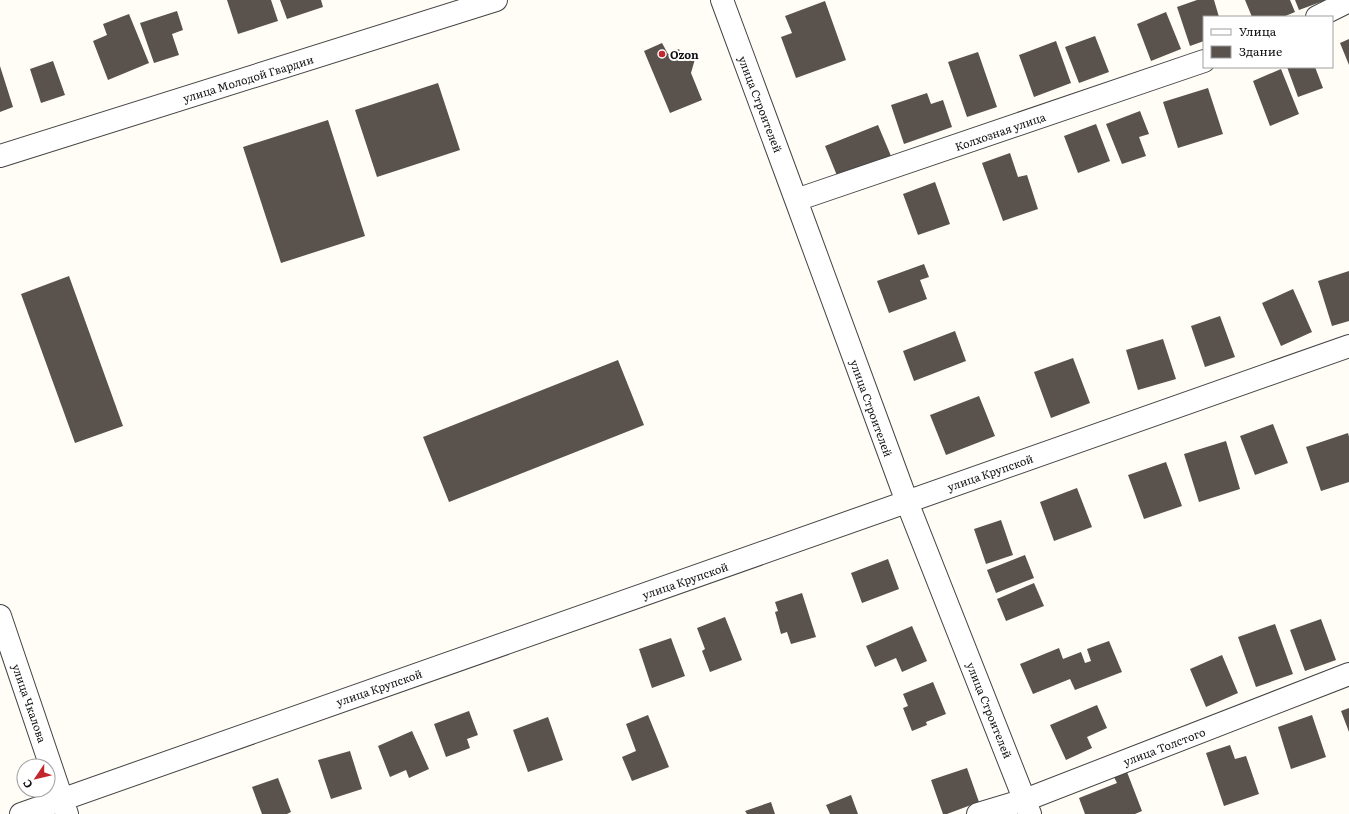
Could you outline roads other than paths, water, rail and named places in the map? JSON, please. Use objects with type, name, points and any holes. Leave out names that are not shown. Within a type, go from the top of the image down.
[{"type":"street","name":"улица Молодой Гвардии","points":[[0,156],[496,0]]},
{"type":"street","name":"улица Строителей","points":[[722,0],[907,502],[1028,807]]},
{"type":"street","points":[[1319,16],[1349,1]]},
{"type":"street","name":"Колхозная улица","points":[[796,200],[1203,61]]},
{"type":"street","name":"улица Крупской","points":[[21,814],[65,807],[907,502],[1349,346]]},
{"type":"street","name":"улица Чкалова","points":[[0,616],[65,807]]},
{"type":"street","name":"улица Толстого","points":[[978,814],[1028,807],[1349,674]]},
{"type":"place","name":"Ozon","points":[[662,54]]}]
